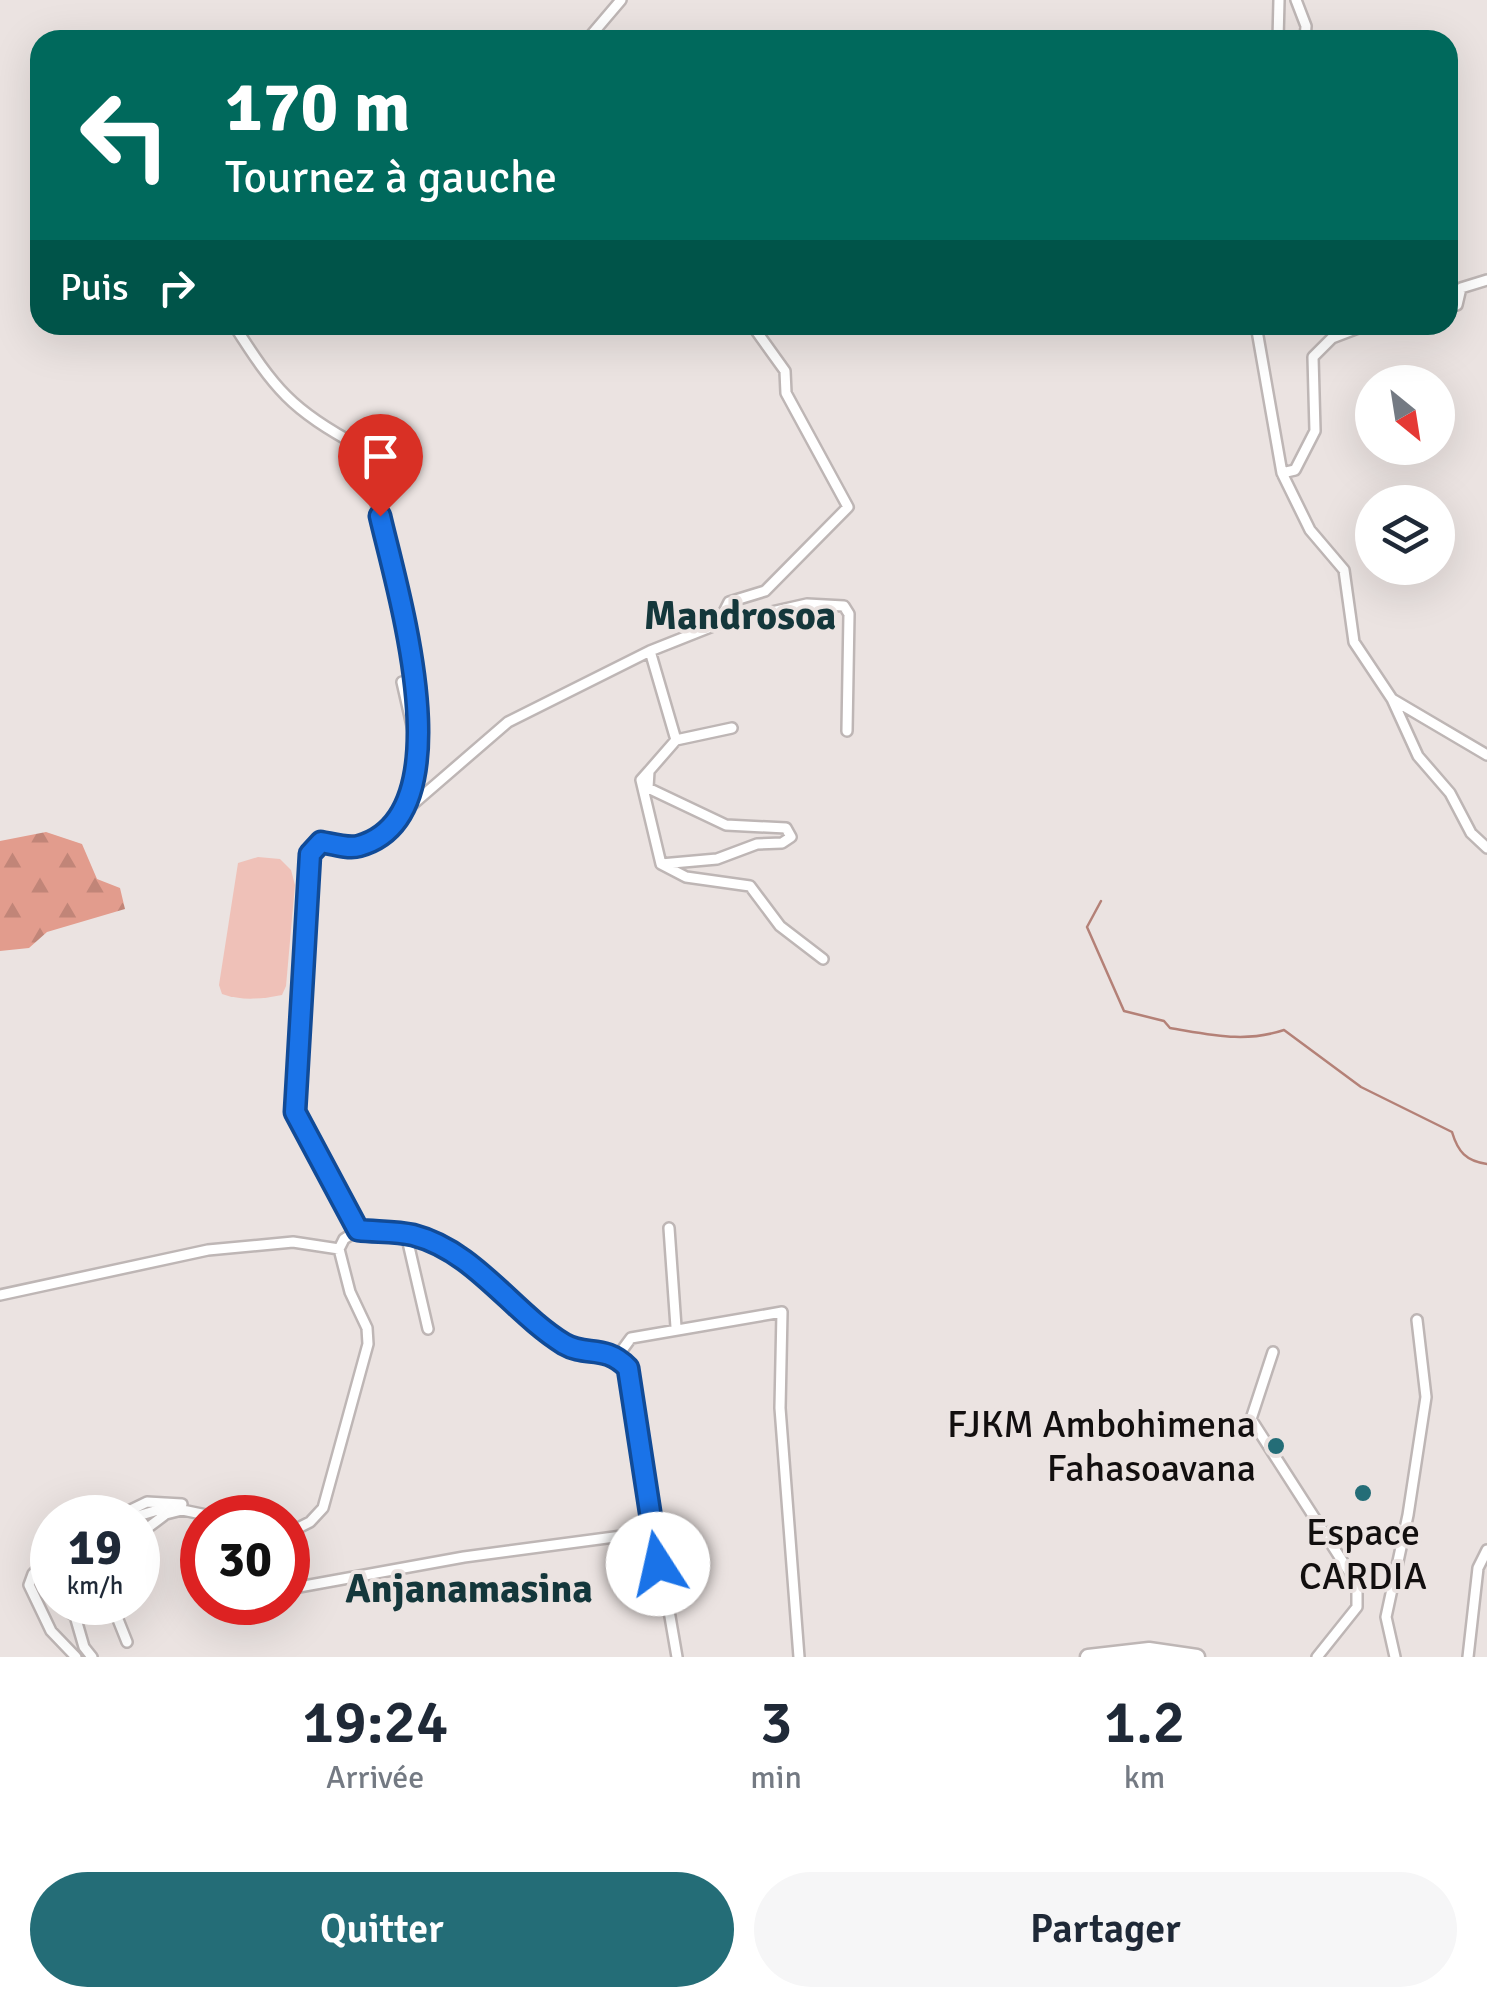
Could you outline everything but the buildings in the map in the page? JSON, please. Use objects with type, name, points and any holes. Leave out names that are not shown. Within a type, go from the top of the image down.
[{"type":"main road","points":[[1088,1657],[1149,1650],[1198,1657]]},
{"type":"street","points":[[596,30],[621,0]]},
{"type":"street","points":[[1278,30],[1279,0]]},
{"type":"street","points":[[1296,0],[1306,30]]},
{"type":"street","points":[[1458,301],[1461,288],[1487,280]]},
{"type":"street","points":[[241,335],[294,408],[358,446],[380,516],[420,712],[414,784],[396,820]]},
{"type":"street","points":[[718,624],[729,602],[765,591],[848,507],[786,393],[785,371],[759,335]]},
{"type":"street","points":[[1258,335],[1282,473],[1310,530],[1344,570],[1354,642],[1392,699],[1418,756],[1450,793],[1471,833],[1487,848]]},
{"type":"street","points":[[1282,473],[1295,470],[1314,431],[1313,357],[1340,335]]},
{"type":"street","points":[[358,1230],[295,1112],[310,854],[321,842],[358,847],[396,820],[508,722],[650,651],[718,624],[807,604],[844,606],[851,626],[847,731]]},
{"type":"street","points":[[650,651],[676,740]]},
{"type":"street","points":[[402,682],[417,746]]},
{"type":"street","points":[[1392,699],[1487,755]]},
{"type":"street","points":[[732,728],[676,740],[641,780],[641,794],[661,864],[686,877],[750,886],[780,926],[823,958]]},
{"type":"street","points":[[649,771],[648,788],[691,811],[726,825],[786,828],[791,836],[782,843],[756,844],[717,860],[661,864]]},
{"type":"street","points":[[669,1228],[676,1327]]},
{"type":"street","points":[[310,1522],[323,1508],[366,1359],[367,1328],[350,1292],[340,1249],[344,1239],[358,1230],[406,1234],[449,1249],[568,1346],[617,1356],[628,1368],[652,1532],[677,1657]]},
{"type":"street","points":[[406,1234],[428,1329]]},
{"type":"street","points":[[0,1296],[208,1250],[294,1242],[340,1249]]},
{"type":"street","points":[[617,1356],[631,1338],[676,1327],[782,1312],[780,1408],[799,1657]]},
{"type":"street","points":[[1396,1657],[1386,1618],[1408,1515],[1426,1397],[1416,1320]]},
{"type":"street","points":[[1273,1352],[1251,1419],[1357,1584],[1356,1607],[1318,1657]]},
{"type":"street","points":[[310,1584],[464,1557],[652,1532]]},
{"type":"street","points":[[1468,1657],[1478,1568],[1487,1550]]},
{"type":"street","points":[[48,1625],[76,1657]]},
{"type":"street","points":[[78,1625],[92,1657]]},
{"type":"street","points":[[119,1625],[126,1642]]},
{"type":"shaded area","points":[[258,857],[280,859],[291,870],[295,885],[286,986],[282,995],[237,998],[222,994],[219,985],[238,863]]},
{"type":"green space","points":[[46,832],[82,844],[97,879],[120,888],[125,909],[47,932],[29,948],[0,951],[0,841]]},
{"type":"waterway","points":[[1101,901],[1087,927],[1124,1011],[1164,1021],[1170,1028],[1215,1035],[1256,1036],[1284,1030],[1361,1087],[1452,1132],[1464,1154],[1487,1164]]},
{"type":"place","name":"FJKM Ambohimena Fahasoavana","points":[[1276,1446]]},
{"type":"place","name":"Espace CARDIA","points":[[1363,1493]]},
{"type":"district","name":"Mandrosoa","points":[[740,615]]},
{"type":"district","name":"Anjanamasina","points":[[469,1588]]},
{"type":"route","points":[[380,516],[420,712],[414,784],[396,820],[377,836],[358,847],[321,842],[310,854],[295,1112],[300,1129],[321,1158],[358,1230],[413,1235],[449,1249],[568,1346],[617,1356],[628,1368],[658,1564]]}]
